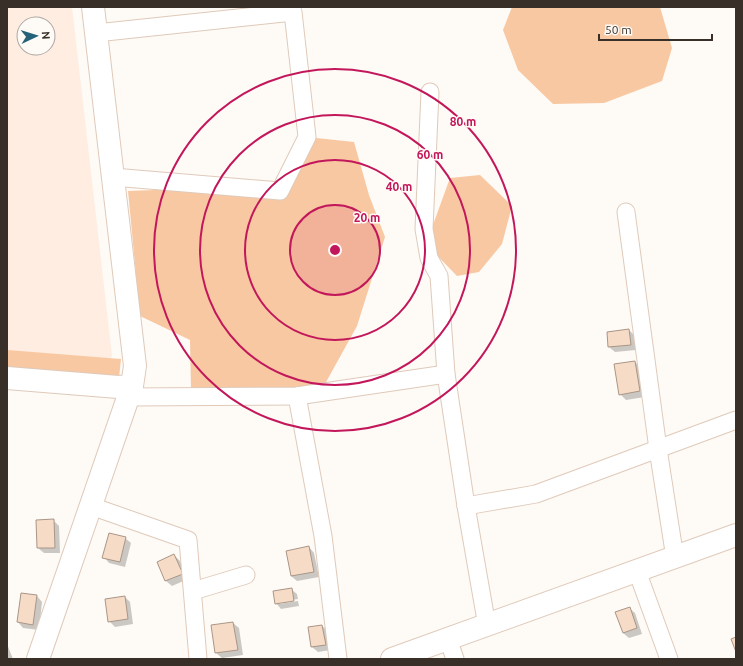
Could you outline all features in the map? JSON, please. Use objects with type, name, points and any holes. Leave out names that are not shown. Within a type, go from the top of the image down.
[{"type":"street","points":[[38,659],[130,391],[135,366],[93,7]]},
{"type":"street","points":[[96,33],[293,12],[307,137],[280,191],[113,177]]},
{"type":"street","points":[[430,92],[424,229],[428,258],[439,276],[446,374],[466,506],[487,626]]},
{"type":"street","points":[[626,212],[658,450],[675,558]]},
{"type":"street","points":[[7,378],[118,387],[130,391],[297,396],[446,374]]},
{"type":"street","points":[[297,396],[323,536],[338,659]]},
{"type":"street","points":[[466,506],[536,494],[736,420]]},
{"type":"street","points":[[91,506],[188,540],[198,659]]},
{"type":"street","points":[[392,659],[452,649],[487,626],[736,535]]},
{"type":"street","points":[[637,571],[669,659]]},
{"type":"street","points":[[193,591],[246,575]]},
{"type":"shaded area","points":[[7,7],[72,7],[112,356],[107,364],[7,355]]},
{"type":"shaded area","points":[[512,7],[660,7],[672,48],[662,81],[604,103],[553,104],[518,70],[503,30]]},
{"type":"shaded area","points":[[307,137],[354,142],[369,195],[385,237],[357,326],[320,393],[191,389],[190,340],[140,316],[128,191],[232,187],[280,191]]},
{"type":"shaded area","points":[[480,175],[512,206],[502,244],[479,272],[457,276],[426,244],[450,178]]},
{"type":"shaded area","points":[[7,350],[121,359],[118,387],[7,375]]},
{"type":"building","points":[[629,329],[631,345],[608,347],[607,332]]},
{"type":"building","points":[[635,361],[640,391],[619,395],[614,364]]},
{"type":"building","points":[[54,519],[55,548],[37,548],[36,520]]},
{"type":"building","points":[[109,533],[126,537],[120,562],[102,558]]},
{"type":"building","points":[[309,546],[314,572],[291,576],[286,551]]},
{"type":"building","points":[[174,554],[183,574],[165,581],[157,562]]},
{"type":"building","points":[[292,588],[294,601],[275,604],[273,591]]},
{"type":"building","points":[[21,593],[37,595],[33,625],[17,622]]},
{"type":"building","points":[[125,596],[128,619],[108,622],[105,599]]},
{"type":"building","points":[[630,607],[637,628],[623,633],[615,612]]},
{"type":"building","points":[[233,622],[238,650],[215,653],[211,625]]},
{"type":"building","points":[[322,625],[326,645],[311,647],[308,627]]},
{"type":"building","points":[[736,637],[736,652],[731,639]]}]
